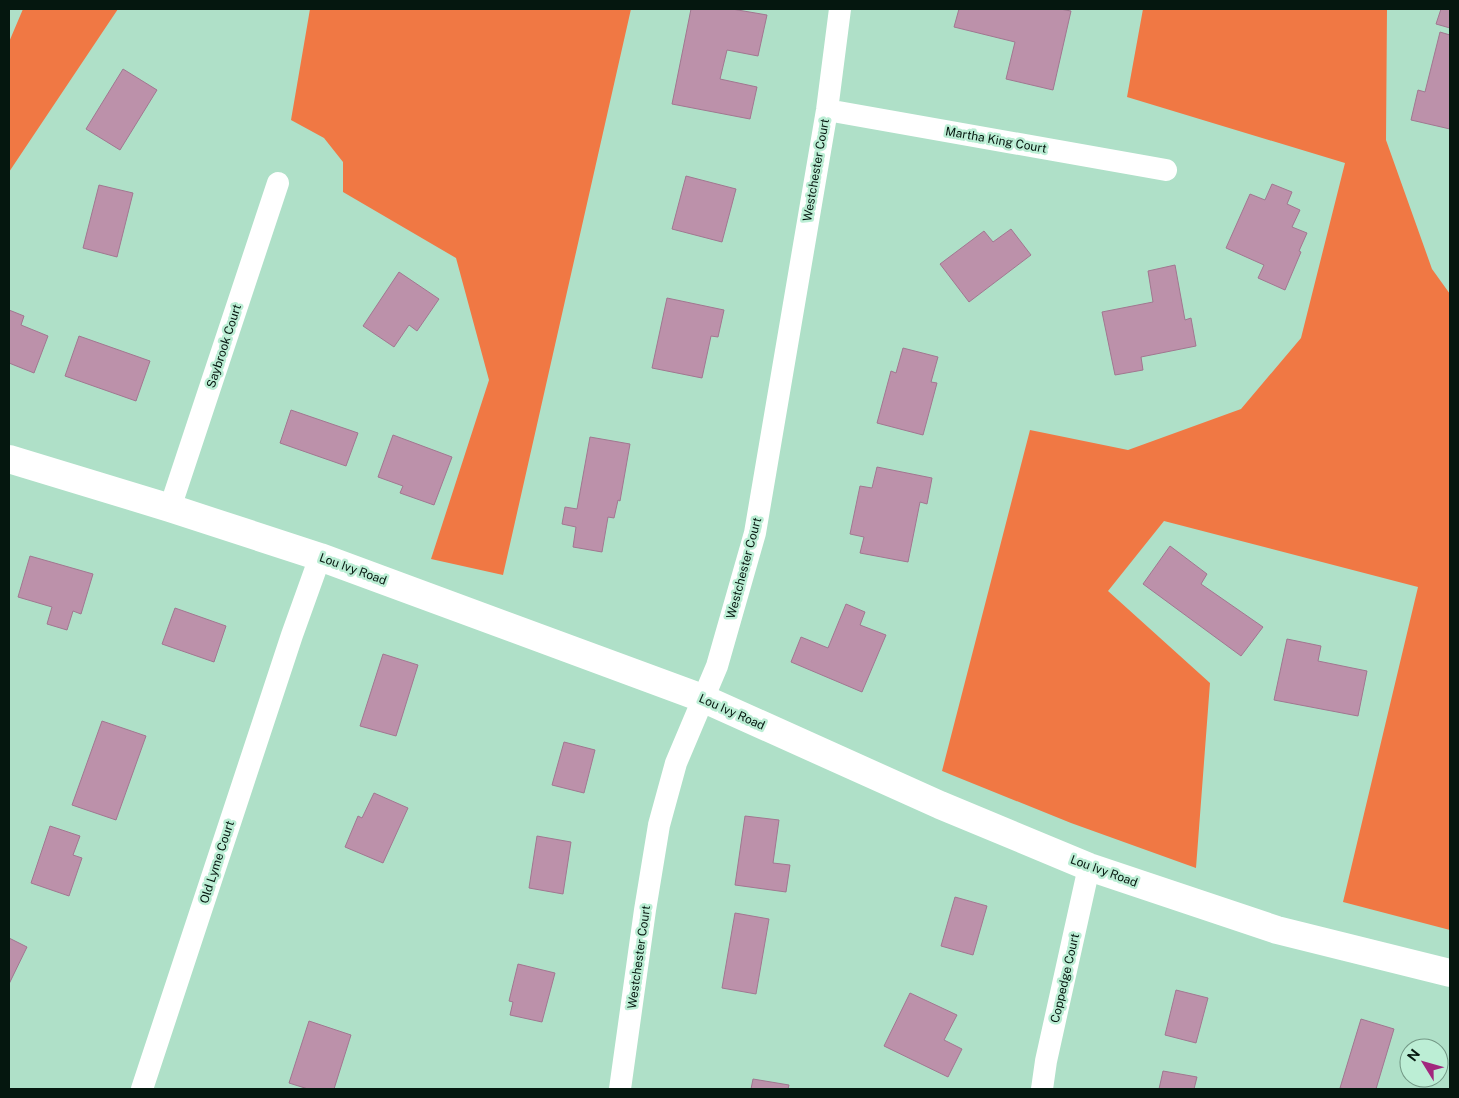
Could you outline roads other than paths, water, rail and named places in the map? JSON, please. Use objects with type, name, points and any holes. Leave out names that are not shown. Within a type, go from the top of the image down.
[{"type":"street","name":"Westchester Court","points":[[620,1089],[645,910],[659,826],[676,763],[717,666],[755,533],[826,110],[840,9]]},
{"type":"street","name":"Martha King Court","points":[[826,110],[1166,170]]},
{"type":"street","name":"Saybrook Court","points":[[170,508],[278,184]]},
{"type":"street","name":"Lou Ivy Road","points":[[9,459],[170,508],[320,557],[702,698],[940,805],[1089,867],[1278,930],[1450,973]]},
{"type":"street","name":"Old Lyme Court","points":[[142,1089],[292,635],[320,557]]},
{"type":"street","name":"Coppedge Court","points":[[1042,1089],[1046,1061],[1089,867]]}]
